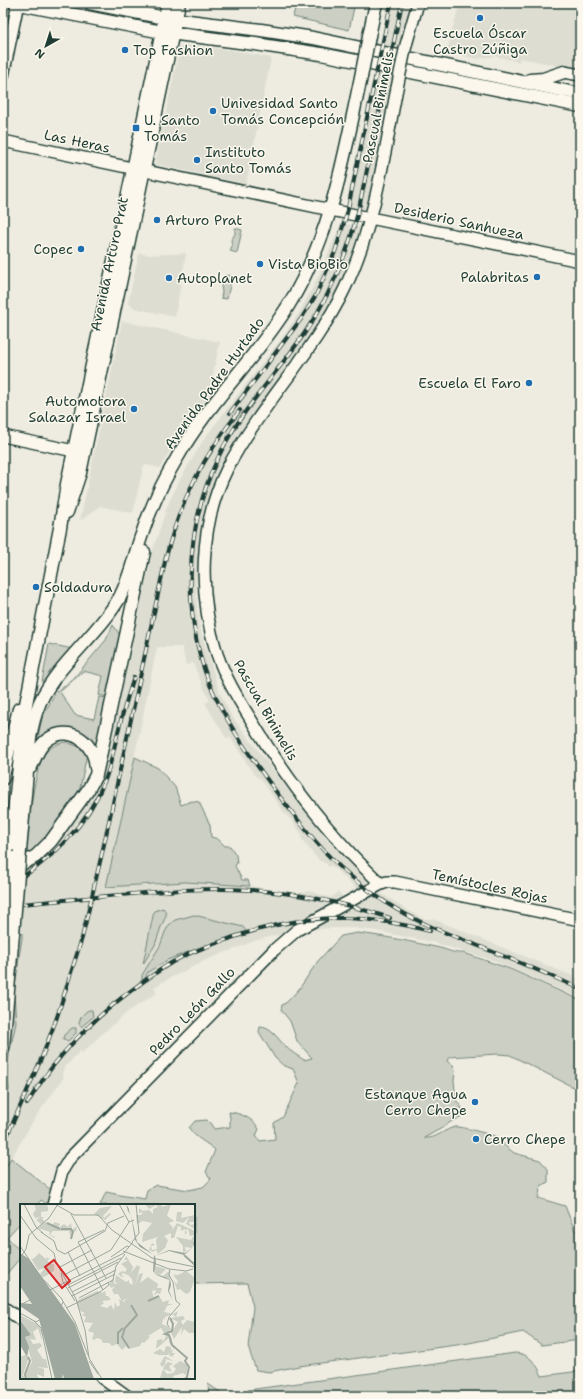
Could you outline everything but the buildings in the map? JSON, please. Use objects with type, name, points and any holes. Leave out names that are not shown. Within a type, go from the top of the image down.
[{"type":"main road","points":[[17,3],[168,32],[261,44],[313,53],[580,106]]},
{"type":"main road","points":[[90,3],[171,19],[313,38],[580,94]]},
{"type":"main road","name":"Avenida Arturo Prat","points":[[168,3],[171,19]]},
{"type":"main road","name":"Avenida Arturo Prat","points":[[60,528],[72,501],[80,473],[139,169],[171,19],[179,3]]},
{"type":"main road","name":"Avenida Padre Hurtado","points":[[25,784],[32,729],[40,702],[51,684],[102,623],[119,597],[129,576],[141,536],[157,496],[171,467],[187,441],[272,330],[302,283],[314,259],[331,210],[376,3]]},
{"type":"main road","points":[[520,82],[543,79],[564,72]]},
{"type":"main road","name":"Avenida Arturo Prat","points":[[14,854],[23,725],[32,666],[74,451],[139,169]]},
{"type":"main road","points":[[4,874],[30,860],[46,847],[88,790],[96,775],[99,767],[144,549],[157,496]]},
{"type":"main road","points":[[12,732],[32,666]]},
{"type":"main road","points":[[3,1047],[6,934],[14,854],[25,784],[36,754],[41,746],[50,738],[62,734],[82,739],[90,747],[95,757],[96,775]]},
{"type":"street","points":[[3,76],[17,3]]},
{"type":"street","name":"Pascual Binimelis","points":[[381,884],[347,851],[322,823],[295,787],[257,730],[236,695],[222,666],[212,632],[206,604],[204,572],[211,513],[220,485],[233,458],[250,431],[331,316],[346,286],[361,249],[371,218],[406,45],[418,3]]},
{"type":"street","points":[[564,72],[580,75]]},
{"type":"street","name":"Las Heras","points":[[3,141],[331,210]]},
{"type":"street","name":"Desiderio Sanhueza","points":[[331,210],[580,261]]},
{"type":"street","points":[[3,436],[74,451]]},
{"type":"street","points":[[3,779],[12,732]]},
{"type":"street","name":"Pedro León Gallo","points":[[53,1204],[62,1170],[70,1158],[274,950],[297,930],[381,884],[395,882]]},
{"type":"street","name":"Temístocles Rojas","points":[[395,882],[580,920]]},
{"type":"street","points":[[6,1310],[20,1307]]},
{"type":"street","points":[[6,1310],[20,1319]]},
{"type":"street","points":[[103,1379],[127,1396]]},
{"type":"shaded area","points":[[296,3],[355,3],[349,30],[293,17]]},
{"type":"shaded area","points":[[388,3],[413,3],[367,213],[346,209]]},
{"type":"shaded area","points":[[460,3],[580,3],[580,70],[520,58],[519,62],[495,56],[477,59],[447,52]]},
{"type":"shaded area","name":"Univesidad Santo Tomás Concepción","points":[[184,45],[232,50],[271,58],[246,184],[155,164],[179,51]]},
{"type":"shaded area","points":[[341,223],[362,227],[338,289],[306,341],[241,431],[227,454],[213,485],[201,528],[196,583],[197,609],[200,627],[220,693],[231,715],[328,841],[379,892],[423,919],[433,919],[580,979],[580,998],[492,960],[432,942],[376,931],[354,928],[332,928],[295,931],[257,940],[206,960],[154,987],[157,993],[129,1011],[82,1053],[80,1051],[65,1067],[62,1074],[64,1077],[35,1118],[3,1172],[3,1108],[8,1097],[9,1084],[7,1064],[16,1023],[14,993],[21,954],[22,934],[3,933],[11,881],[36,864],[55,846],[97,790],[108,755],[152,553],[167,507],[178,483],[204,439],[285,334],[299,313],[319,275]],"holes":[[[157,647],[182,647],[186,665],[193,663],[210,700],[205,703],[226,738],[230,737],[255,776],[260,778],[285,814],[293,822],[302,835],[301,838],[311,851],[319,860],[329,867],[331,865],[356,888],[343,897],[338,892],[331,898],[309,891],[296,895],[250,886],[185,882],[141,886],[132,769]]]},
{"type":"shaded area","points":[[235,228],[242,230],[237,253],[230,251],[232,246],[231,240],[235,234]]},
{"type":"shaded area","points":[[139,253],[149,255],[186,253],[175,317],[134,308],[128,303]]},
{"type":"shaded area","points":[[226,275],[232,276],[227,299],[221,298],[221,286]]},
{"type":"shaded area","points":[[122,321],[220,342],[208,396],[181,432],[160,468],[146,465],[143,467],[133,513],[100,506],[80,521]]},
{"type":"shaded area","points":[[113,625],[120,635],[107,697],[99,695],[103,676],[83,671],[60,692],[75,715],[94,719],[99,697],[107,698],[97,746],[95,748],[84,737],[37,742],[42,718],[53,697],[58,690],[73,679],[106,640]]},
{"type":"shaded area","points":[[49,644],[73,649],[45,683],[42,682]]},
{"type":"shaded area","points":[[66,742],[77,746],[87,754],[79,793],[39,847],[24,860],[23,849],[27,847],[32,797],[38,770],[47,751],[56,745]]},
{"type":"shaded area","points":[[135,757],[158,768],[175,787],[181,805],[192,801],[199,802],[210,825],[211,837],[218,839],[225,846],[230,846],[236,855],[237,863],[235,866],[242,880],[248,880],[250,886],[185,882],[106,887]]},
{"type":"shaded area","points":[[8,805],[4,859],[3,859],[3,830]]},
{"type":"shaded area","points":[[163,908],[166,912],[166,916],[155,945],[143,964],[154,911]]},
{"type":"shaded area","points":[[194,915],[243,927],[246,931],[167,960],[148,972],[144,980],[142,980],[142,975],[160,946],[169,925],[175,920]]},
{"type":"shaded area","points":[[16,933],[22,933],[22,938],[14,993],[16,1023],[7,1064],[9,1090],[3,1108],[3,1092]]},
{"type":"shaded area","points":[[357,933],[398,939],[464,953],[510,969],[580,1000],[580,1088],[571,1086],[510,1055],[498,1054],[449,1057],[447,1061],[453,1065],[455,1070],[454,1081],[456,1100],[462,1108],[460,1118],[452,1121],[424,1138],[433,1137],[456,1127],[470,1129],[498,1137],[504,1145],[514,1153],[540,1160],[548,1169],[548,1182],[541,1186],[538,1198],[565,1206],[575,1231],[580,1231],[580,1340],[542,1345],[523,1332],[464,1344],[299,1366],[269,1372],[256,1370],[248,1347],[253,1307],[247,1283],[195,1284],[195,1204],[100,1204],[106,1192],[145,1199],[147,1190],[156,1185],[189,1190],[203,1187],[211,1179],[206,1172],[215,1150],[191,1131],[189,1128],[195,1121],[207,1120],[214,1129],[230,1127],[229,1112],[242,1115],[253,1122],[259,1129],[256,1136],[260,1141],[275,1139],[274,1123],[283,1117],[299,1083],[293,1069],[284,1066],[275,1058],[259,1032],[260,1027],[271,1031],[287,1048],[304,1060],[312,1058],[297,1041],[290,1021],[281,1010],[282,1005],[287,1002],[299,989],[318,961],[341,936]]},
{"type":"shaded area","points":[[89,1010],[92,1010],[93,1017],[81,1027],[79,1023],[80,1019]]},
{"type":"shaded area","points":[[72,1028],[76,1028],[76,1033],[68,1041],[63,1039],[64,1035]]},
{"type":"shaded area","points":[[11,1158],[51,1190],[48,1204],[41,1200],[38,1204],[20,1204],[20,1223],[7,1237],[20,1251],[20,1258],[3,1278],[3,1172]]},
{"type":"shaded area","points":[[520,1353],[532,1360],[538,1367],[542,1376],[580,1371],[580,1396],[249,1396],[248,1390]]},
{"type":"shaded area","points":[[208,1384],[226,1396],[209,1396]]},
{"type":"railway","points":[[230,413],[301,319],[316,295],[335,252],[347,213],[391,3]]},
{"type":"railway","points":[[402,3],[359,208],[344,258],[322,305],[304,334],[235,426],[217,460],[206,488],[198,517],[193,548],[191,579],[192,610],[197,641],[205,670],[216,698],[238,737],[298,820],[322,849],[342,869],[380,899],[420,922],[580,989]]},
{"type":"railway","points":[[3,1145],[42,1057],[57,1017],[82,938],[103,849],[166,557],[172,536],[186,497],[204,462],[240,410]]},
{"type":"railway","points":[[3,889],[35,868],[50,856],[76,829],[87,814],[105,780],[134,677]]},
{"type":"railway","points":[[3,906],[169,891],[235,889],[269,891],[304,896],[339,903],[390,918]]},
{"type":"railway","points":[[27,1104],[38,1086],[63,1053],[107,1010],[140,984],[168,965],[192,952],[264,928],[305,920],[333,918],[368,919],[430,931]]},
{"type":"place","name":"Escuela Óscar Castro Zúñiga","points":[[480,18]]},
{"type":"place","name":"Top Fashion","points":[[125,50]]},
{"type":"place","name":"Univesidad Santo Tomás Concepción","points":[[213,111]]},
{"type":"place","name":"U. Santo Tomás","points":[[136,128]]},
{"type":"place","name":"Instituto Santo Tomás","points":[[197,160]]},
{"type":"place","name":"Arturo Prat","points":[[157,220]]},
{"type":"place","name":"Copec","points":[[81,249]]},
{"type":"place","name":"Vista BioBio","points":[[260,264]]},
{"type":"place","name":"Palabritas","points":[[537,277]]},
{"type":"place","name":"Autoplanet","points":[[169,278]]},
{"type":"place","name":"Escuela El Faro","points":[[529,383]]},
{"type":"place","name":"Automotora Salazar Israel","points":[[134,409]]},
{"type":"place","name":"Soldadura","points":[[36,587]]},
{"type":"place","name":"Estanque Agua Cerro Chepe","points":[[475,1102]]},
{"type":"place","name":"Cerro Chepe","points":[[476,1139]]}]
